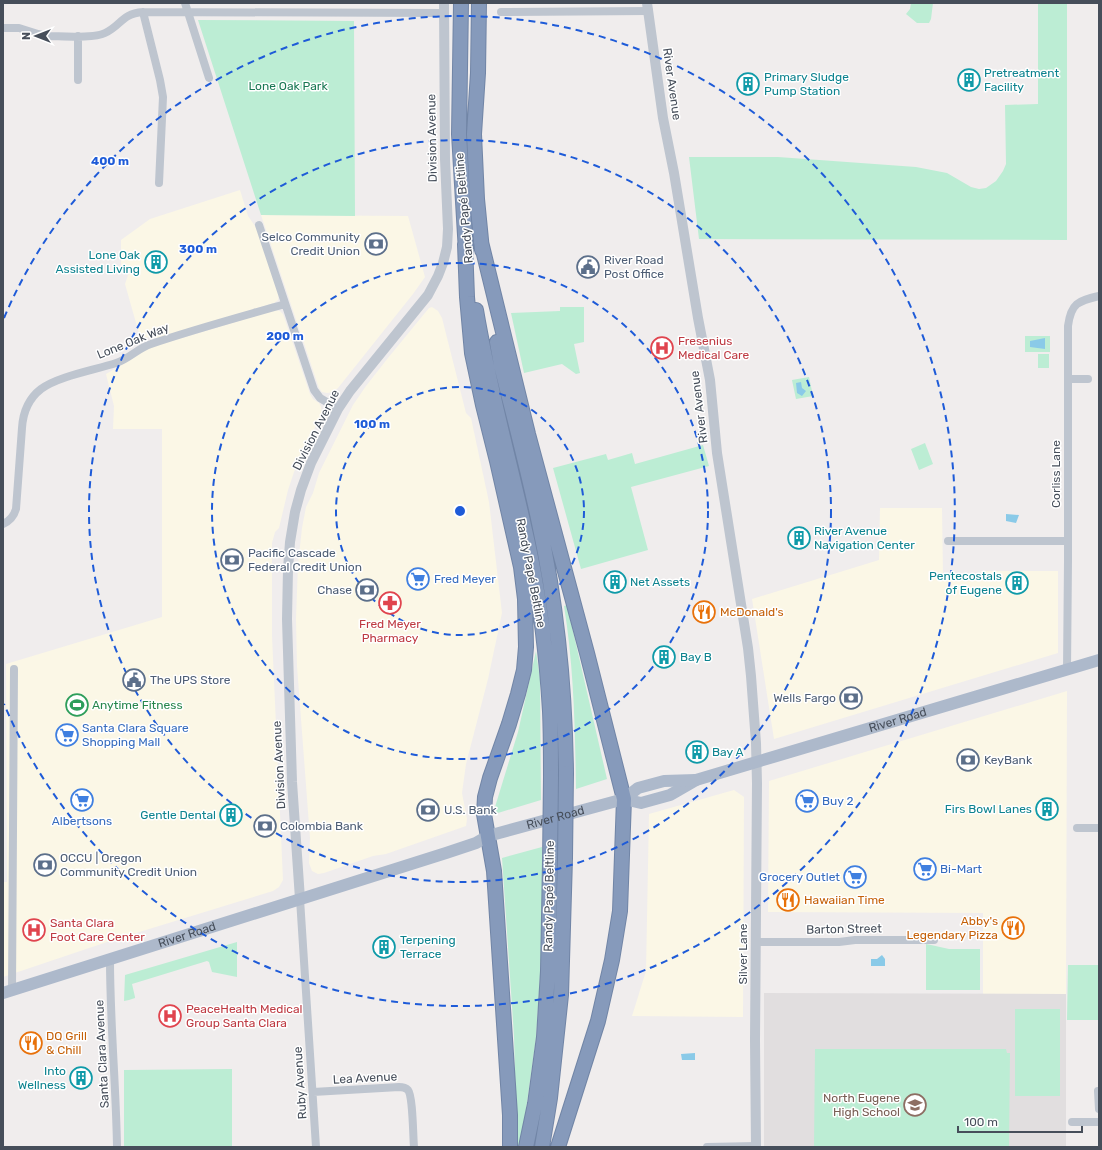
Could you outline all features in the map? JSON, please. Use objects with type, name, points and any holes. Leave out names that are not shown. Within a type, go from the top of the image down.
[{"type":"highway","name":"Randy Papé Beltline","points":[[462,3],[459,134],[465,244],[480,334],[538,599],[550,712],[551,777],[548,971],[544,1038],[535,1104],[526,1147]]},
{"type":"highway","name":"Randy Papé Beltline","points":[[479,3],[478,74],[474,134],[477,199],[481,242],[488,296],[501,365],[539,524],[554,609],[564,699],[566,773],[561,995],[550,1098],[542,1147]]},
{"type":"highway","points":[[481,242],[528,434],[588,653],[624,799],[620,911],[612,960],[598,1021],[558,1147]]},
{"type":"highway","points":[[465,244],[472,353],[521,567],[525,599],[526,647],[524,670],[518,694],[490,778],[485,797],[484,818],[494,871],[510,1115],[510,1147]]},
{"type":"main road","name":"River Road","points":[[7,992],[371,876],[408,859],[464,839],[478,836],[488,836],[624,799],[641,803],[663,797],[670,795],[696,780],[1099,660]]},
{"type":"street","points":[[186,3],[209,78]]},
{"type":"street","points":[[501,12],[648,7]]},
{"type":"street","name":"River Avenue","points":[[648,7],[664,118],[710,380],[717,452],[750,669],[757,762]]},
{"type":"street","points":[[3,28],[19,28],[42,35],[96,36],[104,34],[126,17],[134,13],[143,12],[444,8]]},
{"type":"street","name":"Division Avenue","points":[[300,899],[292,782],[287,619],[290,542],[295,512],[301,490],[311,463],[338,409],[350,391],[428,295],[438,276],[445,257],[448,229],[444,159],[444,8]]},
{"type":"street","points":[[143,12],[163,97],[159,183]]},
{"type":"street","points":[[78,36],[78,80]]},
{"type":"street","points":[[258,225],[314,390],[320,398],[338,409]]},
{"type":"street","name":"Corliss Lane","points":[[1067,670],[1068,326],[1072,308],[1076,303],[1099,296]]},
{"type":"street","name":"Lone Oak Way","points":[[3,524],[12,518],[16,509],[23,416],[31,399],[42,388],[56,381],[117,362],[151,344],[285,304]]},
{"type":"street","points":[[1068,379],[1088,379]]},
{"type":"street","points":[[948,541],[1068,541]]},
{"type":"street","points":[[7,992],[14,669]]},
{"type":"street","name":"Silver Lane","points":[[756,1147],[757,762]]},
{"type":"street","points":[[1076,828],[1099,828]]},
{"type":"street","name":"Ruby Avenue","points":[[300,899],[316,1147]]},
{"type":"street","name":"Barton Street","points":[[756,942],[934,940]]},
{"type":"street","name":"Santa Clara Avenue","points":[[110,960],[117,1147]]},
{"type":"street","name":"Lea Avenue","points":[[313,1092],[405,1088],[408,1090],[411,1098],[414,1147]]},
{"type":"street","points":[[1098,1091],[1099,1109]]},
{"type":"street","points":[[1072,1122],[1099,1122]]},
{"type":"street","points":[[706,1147],[756,1147]]},
{"type":"shaded area","points":[[240,190],[248,216],[257,229],[279,294],[278,300],[274,303],[158,338],[140,337],[125,284],[131,266],[121,266],[121,240],[150,219]]},
{"type":"shaded area","points":[[261,215],[408,216],[425,277],[338,388],[333,392],[322,392],[319,388]]},
{"type":"shaded area","points":[[432,307],[438,311],[442,318],[466,413],[471,418],[489,502],[502,613],[488,679],[466,764],[462,793],[467,819],[466,826],[386,854],[373,856],[318,874],[312,871],[309,863],[310,838],[297,666],[296,619],[298,564],[306,507],[313,493],[319,473],[353,405],[388,358],[429,308]]},
{"type":"shaded area","points":[[275,310],[280,311],[283,314],[310,394],[313,399],[319,403],[322,413],[305,446],[294,472],[279,528],[275,532],[272,543],[272,636],[283,880],[279,887],[273,891],[110,941],[3,977],[3,882],[7,882],[6,664],[162,617],[162,429],[113,429],[114,406],[106,374],[152,347]]},
{"type":"shaded area","points":[[880,508],[942,508],[943,575],[981,575],[981,571],[1058,571],[1058,653],[774,739],[752,599],[879,560]]},
{"type":"shaded area","points":[[1067,691],[1066,994],[983,994],[983,913],[768,912],[769,781]]},
{"type":"shaded area","points":[[734,790],[744,797],[743,1017],[632,1016],[646,971],[649,814]]},
{"type":"shaded area","name":"North Eugene High School","points":[[764,993],[1066,994],[1066,1147],[764,1147]]},
{"type":"green space","points":[[911,3],[933,3],[929,23],[917,23],[906,14],[910,9]]},
{"type":"green space","points":[[1038,3],[1067,3],[1067,240],[699,239],[689,157],[778,157],[916,167],[947,173],[971,187],[979,189],[986,188],[996,181],[1006,164],[1005,105],[1038,104]]},
{"type":"green space","name":"Lone Oak Park","points":[[198,20],[354,21],[355,216],[261,215]]},
{"type":"green space","points":[[560,307],[584,307],[584,342],[574,344],[580,373],[576,374],[562,364],[524,373],[511,313],[560,311]]},
{"type":"green space","points":[[1025,336],[1050,336],[1050,352],[1025,352]]},
{"type":"green space","points":[[1038,354],[1049,354],[1049,368],[1038,368]]},
{"type":"green space","points":[[809,377],[813,396],[796,399],[792,380]]},
{"type":"green space","points":[[925,443],[933,464],[919,470],[911,449]]},
{"type":"green space","points":[[703,445],[709,466],[631,487],[648,550],[581,569],[553,468],[606,454],[608,460],[632,453],[635,464]]},
{"type":"green space","points":[[567,605],[607,779],[576,789],[572,675],[564,606]]},
{"type":"green space","points":[[536,651],[540,679],[541,800],[498,813],[495,807],[518,732]]},
{"type":"green space","points":[[542,847],[543,930],[536,1038],[521,1146],[517,1146],[514,1036],[502,858]]},
{"type":"green space","points":[[237,942],[237,977],[212,972],[209,962],[207,961],[132,984],[135,998],[124,1001],[125,975]]},
{"type":"green space","points":[[926,944],[949,949],[980,949],[980,990],[926,990]]},
{"type":"green space","points":[[1068,965],[1099,965],[1099,1020],[1067,1020]]},
{"type":"green space","points":[[1015,1009],[1060,1009],[1060,1096],[1015,1096]]},
{"type":"green space","points":[[815,1049],[1006,1049],[1007,1053],[1010,1053],[1009,1147],[814,1147]]},
{"type":"green space","points":[[232,1069],[232,1147],[124,1147],[124,1070]]},
{"type":"water","points":[[1045,338],[1045,349],[1030,347],[1030,341]]},
{"type":"water","points":[[801,382],[802,388],[806,391],[802,396],[797,393],[796,383]]},
{"type":"water","points":[[1006,514],[1019,515],[1016,523],[1006,521]]},
{"type":"water","points":[[882,955],[885,959],[885,966],[871,966],[871,959],[877,959]]},
{"type":"water","points":[[695,1053],[695,1060],[682,1060],[681,1054]]},
{"type":"place","name":"Pretreatment Facility","points":[[969,80]]},
{"type":"place","name":"Primary Sludge Pump Station","points":[[748,84]]},
{"type":"place","name":"Selco Community Credit Union","points":[[376,244]]},
{"type":"place","name":"Lone Oak Assisted Living","points":[[156,262]]},
{"type":"place","name":"River Road Post Office","points":[[588,267]]},
{"type":"place","name":"Fresenius Medical Care","points":[[662,348]]},
{"type":"place","name":"River Avenue Navigation Center","points":[[799,538]]},
{"type":"place","name":"Pacific Cascade Federal Credit Union","points":[[232,560]]},
{"type":"place","name":"Fred Meyer","points":[[418,579]]},
{"type":"place","name":"Net Assets","points":[[615,582]]},
{"type":"place","name":"Pentecostals of Eugene","points":[[1017,583]]},
{"type":"place","name":"Chase","points":[[367,590]]},
{"type":"place","name":"Fred Meyer Pharmacy","points":[[390,603]]},
{"type":"place","name":"McDonald's","points":[[704,612]]},
{"type":"place","name":"Bay B","points":[[664,657]]},
{"type":"place","name":"The UPS Store","points":[[134,680]]},
{"type":"place","name":"Wells Fargo","points":[[851,698]]},
{"type":"place","name":"Anytime Fitness","points":[[77,705]]},
{"type":"place","name":"Santa Clara Square Shopping Mall","points":[[67,735]]},
{"type":"place","name":"Bay A","points":[[697,752]]},
{"type":"place","name":"KeyBank","points":[[968,760]]},
{"type":"place","name":"Albertsons","points":[[82,800]]},
{"type":"place","name":"Buy 2","points":[[807,801]]},
{"type":"place","name":"Firs Bowl Lanes","points":[[1047,809]]},
{"type":"place","name":"U.S. Bank","points":[[428,810]]},
{"type":"place","name":"Gentle Dental","points":[[231,815]]},
{"type":"place","name":"Colombia Bank","points":[[265,826]]},
{"type":"place","name":"OCCU | Oregon Community Credit Union","points":[[45,865]]},
{"type":"place","name":"Bi-Mart","points":[[925,869]]},
{"type":"place","name":"Grocery Outlet","points":[[855,877]]},
{"type":"place","name":"Hawaiian Time","points":[[788,900]]},
{"type":"place","name":"Abby's Legendary Pizza","points":[[1013,928]]},
{"type":"place","name":"Santa Clara Foot Care Center","points":[[34,930]]},
{"type":"place","name":"Terpening Terrace","points":[[384,947]]},
{"type":"place","name":"PeaceHealth Medical Group Santa Clara","points":[[170,1016]]},
{"type":"place","name":"DQ Grill & Chill","points":[[31,1043]]},
{"type":"place","name":"Into Wellness","points":[[81,1078]]},
{"type":"place","name":"North Eugene High School","points":[[915,1105]]}]
